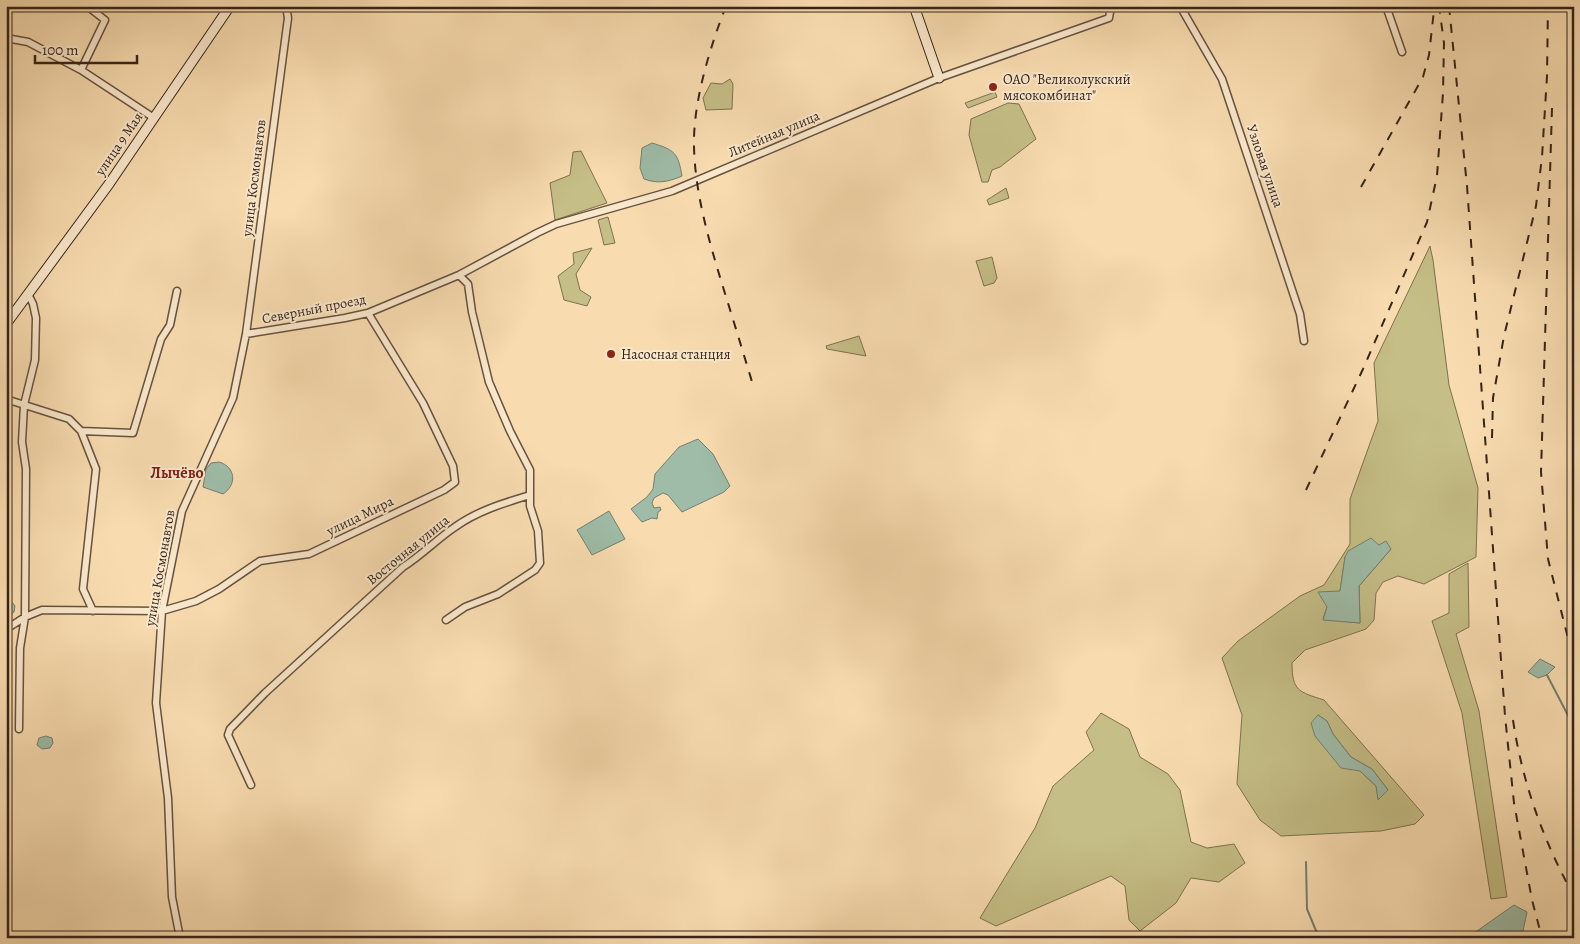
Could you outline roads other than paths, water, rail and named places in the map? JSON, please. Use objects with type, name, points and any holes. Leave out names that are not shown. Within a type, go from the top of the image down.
[{"type":"main road","name":"улица 9 Мая","points":[[6,324],[29,296],[230,6]]},
{"type":"main road","points":[[914,6],[939,78]]},
{"type":"street","points":[[81,70],[105,20],[87,6]]},
{"type":"street","name":"улица Космонавтов","points":[[180,938],[172,897],[168,798],[156,703],[162,611],[182,510],[233,398],[246,334],[288,18],[286,6]]},
{"type":"street","name":"Литейная улица","points":[[440,282],[459,275],[556,224],[672,191],[939,78],[1109,18],[1111,6]]},
{"type":"street","name":"Узловая улица","points":[[1180,6],[1222,79],[1300,314],[1304,341]]},
{"type":"street","points":[[1386,6],[1402,52]]},
{"type":"street","points":[[6,38],[28,42],[81,70],[154,118]]},
{"type":"street","points":[[446,620],[465,607],[498,594],[539,566],[538,530],[530,506],[530,470],[489,382],[472,312],[468,284],[459,275]]},
{"type":"street","name":"Северный проезд","points":[[246,334],[368,313],[440,282]]},
{"type":"street","points":[[82,430],[133,433],[161,339],[170,325],[177,291]]},
{"type":"street","points":[[19,729],[20,648],[25,617],[26,469],[22,442],[24,405],[35,360],[36,318],[29,296]]},
{"type":"street","name":"улица Мира","points":[[6,627],[42,610],[162,611],[196,601],[219,590],[260,561],[310,554],[444,490],[454,482],[453,466],[422,403],[368,313]]},
{"type":"street","points":[[6,401],[69,420],[82,430],[96,469],[83,589],[93,611]]},
{"type":"street","name":"Восточная улица","points":[[251,784],[228,735],[230,729],[265,693],[396,574],[454,527],[475,515],[530,495]]},
{"type":"waterway","points":[[1547,675],[1574,727]]},
{"type":"waterway","points":[[1306,862],[1307,909],[1319,938]]},
{"type":"railway","points":[[726,6],[714,39],[699,93],[694,129],[695,164],[700,200],[708,235],[753,385]]},
{"type":"railway","points":[[1306,490],[1363,369],[1427,222],[1437,176],[1443,93],[1444,43],[1439,6]]},
{"type":"railway","points":[[1449,6],[1467,186],[1505,716],[1514,803],[1532,900],[1542,938]]},
{"type":"railway","points":[[1492,438],[1493,398],[1504,336],[1536,206],[1542,157],[1547,76],[1548,6]]},
{"type":"railway","points":[[1569,6],[1574,26]]},
{"type":"railway","points":[[1361,187],[1423,77],[1429,55],[1434,10]]},
{"type":"railway","points":[[1552,108],[1541,472],[1548,559],[1569,642],[1574,654]]},
{"type":"railway","points":[[1513,720],[1522,766],[1535,810],[1543,832],[1574,896]]},
{"type":"place","name":"ОАО \"Великолукский мясокомбинат\"","points":[[993,87]]},
{"type":"place","name":"Насосная станция","points":[[611,354]]},
{"type":"district","name":"Лычёво","points":[[177,473]]}]
